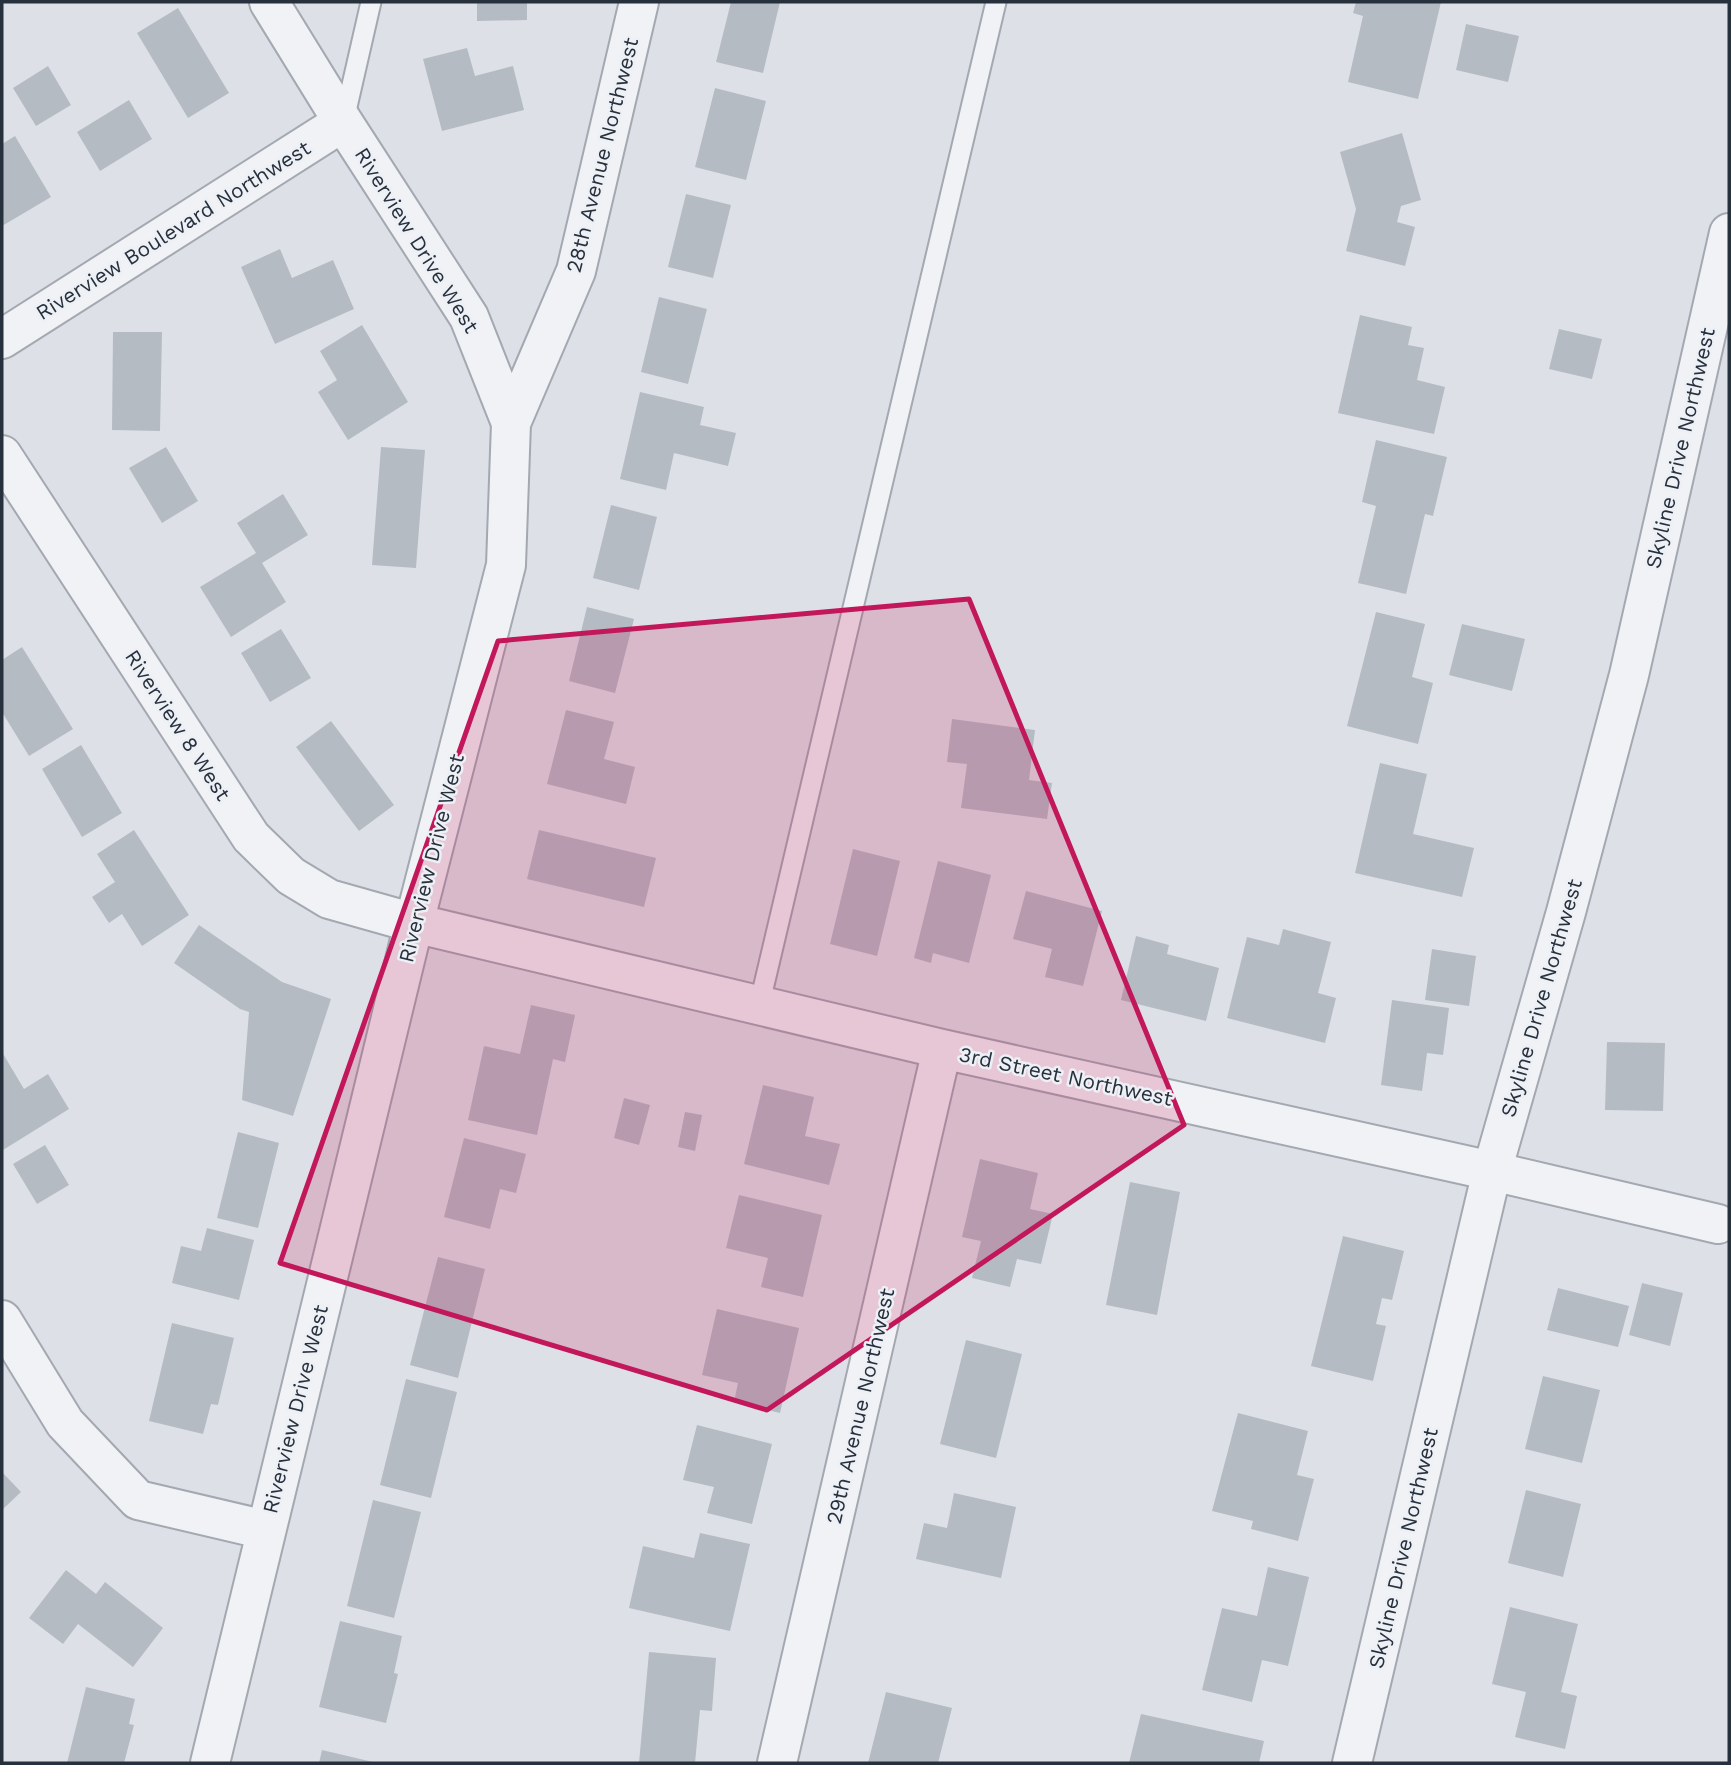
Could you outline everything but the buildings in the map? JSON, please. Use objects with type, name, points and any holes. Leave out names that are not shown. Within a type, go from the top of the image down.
[{"type":"street","name":"Riverview Drive West","points":[[211,1763],[414,923],[506,565],[510,423],[469,317],[269,2]]},
{"type":"street","name":"28th Avenue Northwest","points":[[510,423],[576,271],[639,2]]},
{"type":"street","name":"Riverview Boulevard Northwest","points":[[2,339],[343,122]]},
{"type":"street","name":"Skyline Drive Northwest","points":[[1352,1763],[1492,1171],[1566,912],[1629,675],[1729,233]]},
{"type":"street","name":"Riverview 8 West","points":[[2,455],[251,837],[291,876],[329,899],[414,923]]},
{"type":"street","name":"3rd Street Northwest","points":[[414,923],[942,1049],[1718,1224]]},
{"type":"street","name":"29th Avenue Northwest","points":[[777,1763],[942,1049]]},
{"type":"street","points":[[2,1320],[65,1423],[138,1500],[266,1530]]},
{"type":"lane","points":[[343,122],[371,2]]},
{"type":"lane","points":[[759,1006],[996,2]]},
{"type":"highlighted area","points":[[969,599],[1184,1125],[767,1410],[280,1263],[498,641]]}]
